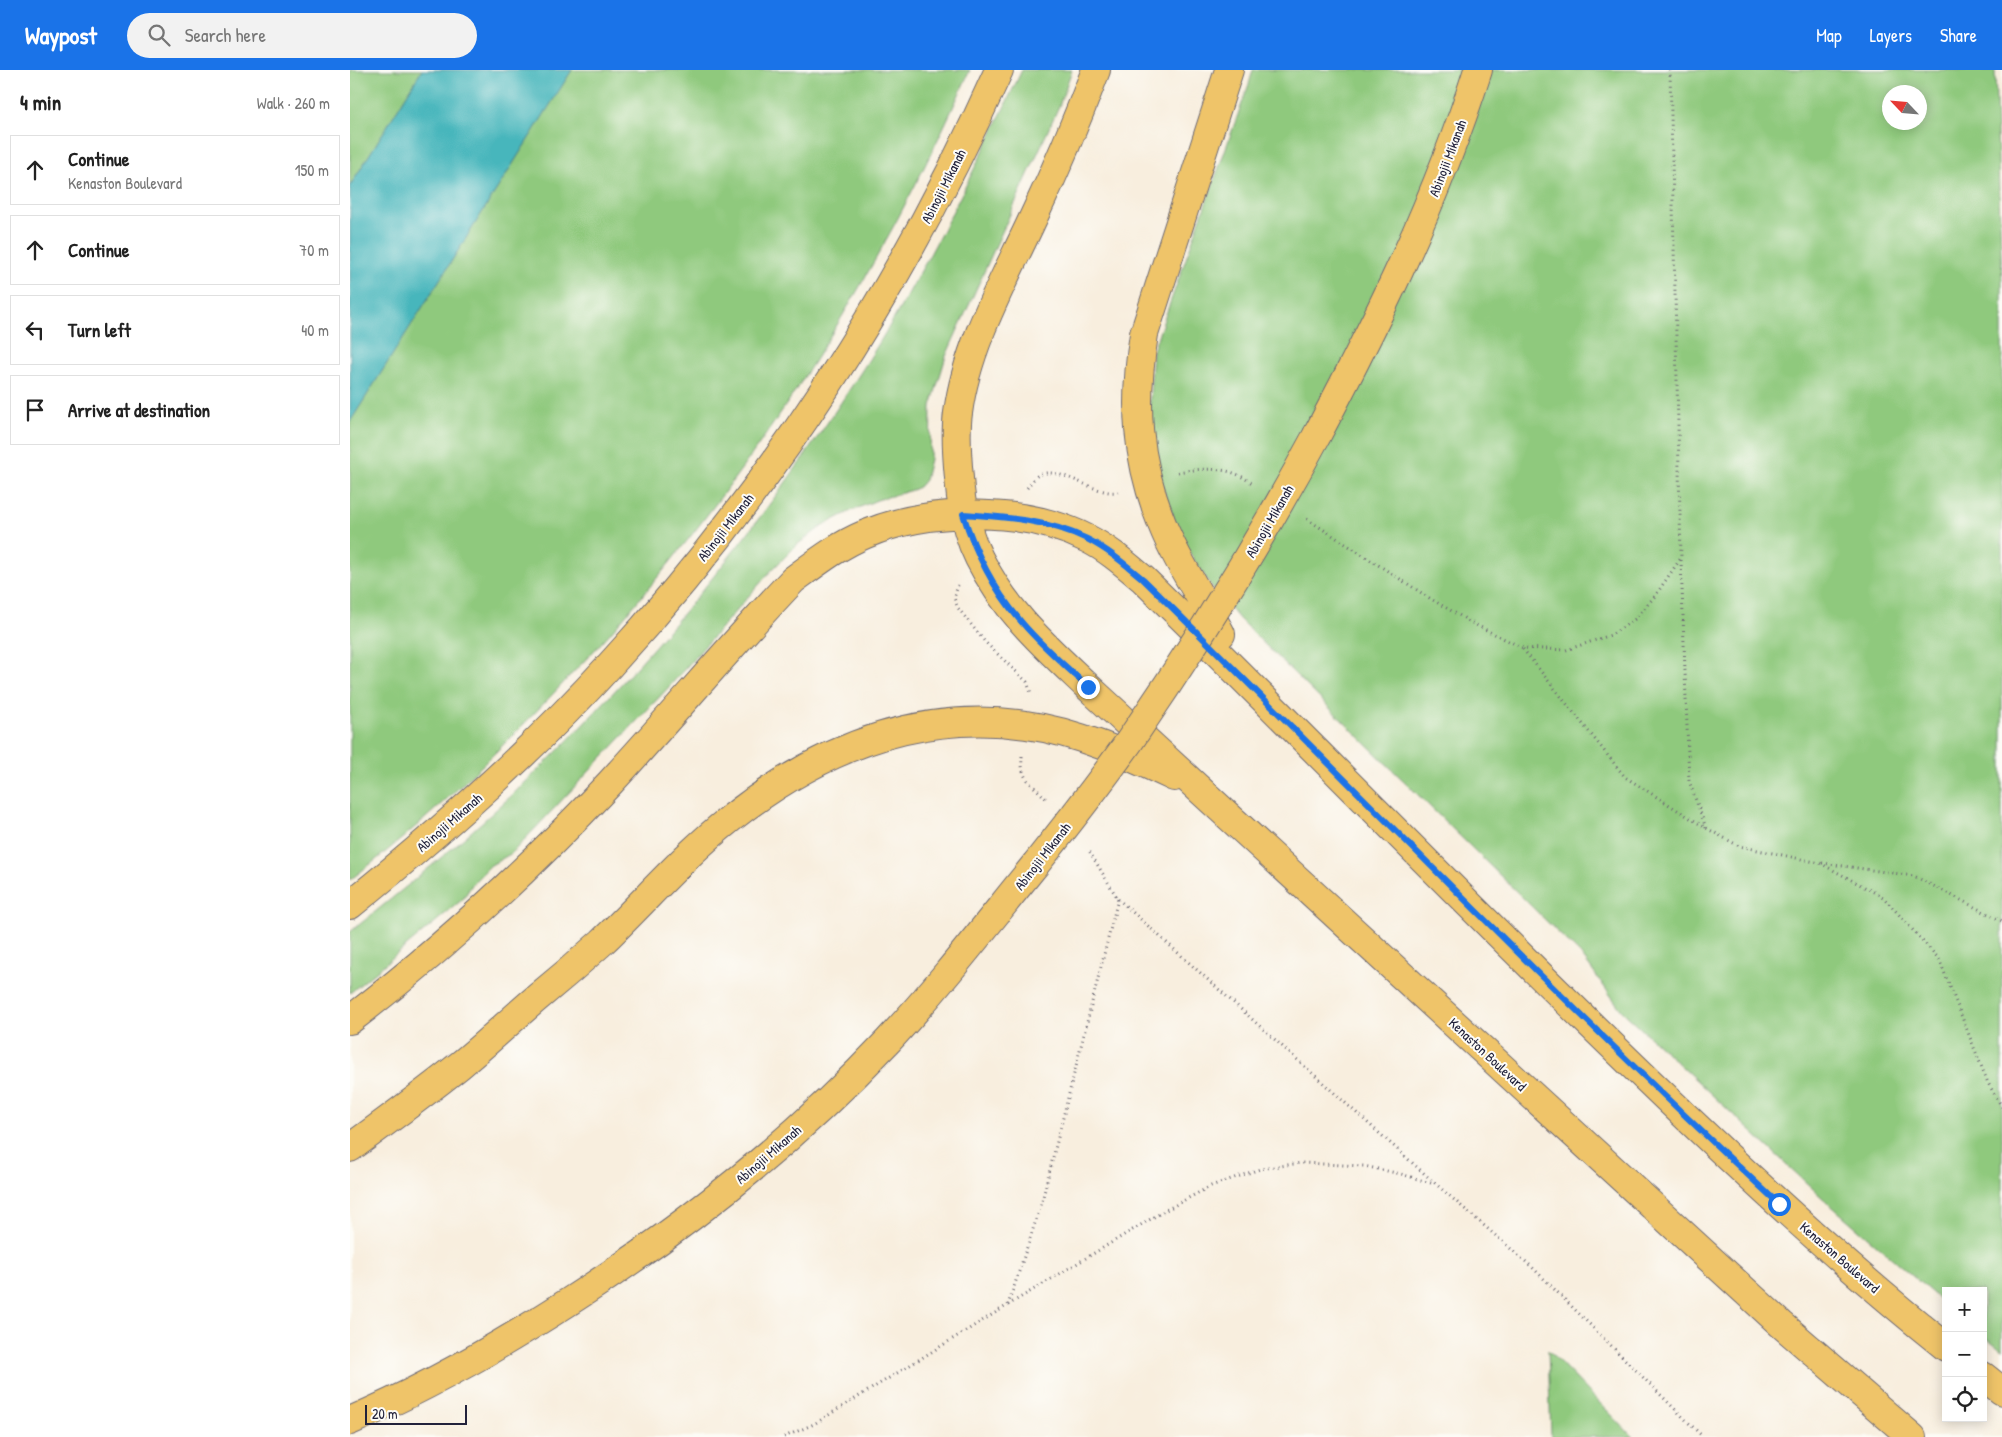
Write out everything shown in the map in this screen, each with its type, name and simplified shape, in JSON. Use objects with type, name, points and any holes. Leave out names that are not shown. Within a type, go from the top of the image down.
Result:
[{"type":"main road","name":"Abinojii Mikanah","points":[[350,905],[408,859],[479,796],[545,733],[610,665],[733,518],[790,441],[832,379],[888,287],[932,209],[974,126],[999,70]]},
{"type":"main road","name":"Kenaston Boulevard","points":[[1096,70],[1080,114],[983,328],[963,384],[957,415],[956,454],[963,514],[970,538],[993,582],[1019,620],[1068,668],[1781,1324],[1912,1437]]},
{"type":"main road","points":[[1229,70],[1144,334],[1138,370],[1137,413],[1144,465],[1162,524],[1246,680]]},
{"type":"main road","name":"Abinojii Mikanah","points":[[350,1421],[449,1373],[532,1326],[615,1272],[683,1224],[758,1164],[827,1102],[888,1041],[948,973],[1035,865],[1128,743],[1180,666],[1275,514],[1361,353],[1404,265],[1439,182],[1478,70]]},
{"type":"main road","name":"Kenaston Boulevard","points":[[350,1020],[476,915],[546,849],[635,755],[737,643],[762,612],[793,580],[828,553],[866,534],[912,520],[963,514],[1034,521],[1071,532],[1102,547],[1143,579],[1522,957],[1692,1123],[1793,1216],[1942,1344]]},
{"type":"main road","points":[[350,1148],[476,1051],[602,942],[666,876],[729,820],[771,789],[834,753],[870,739],[902,730],[939,723],[971,721],[1021,724],[1058,731],[1098,744],[1128,755],[1198,788]]},
{"type":"main road","points":[[1984,1377],[2002,1391]]},
{"type":"path","points":[[1681,558],[1689,781],[1706,828]]},
{"type":"path","points":[[1523,648],[1625,777],[1706,828],[1739,846],[1820,863],[1914,876],[2002,921]]},
{"type":"path","points":[[1820,863],[1883,897],[1939,959],[1988,1083],[2002,1107]]},
{"type":"path","points":[[1118,899],[1437,1185],[1532,1267],[1703,1437]]},
{"type":"path","points":[[1008,1305],[1180,1202],[1211,1186],[1260,1170],[1301,1163],[1364,1166],[1401,1174],[1437,1185]]},
{"type":"green space","points":[[350,70],[422,70],[350,186]]},
{"type":"green space","points":[[572,70],[970,70],[935,146],[897,220],[856,293],[813,364],[767,433],[718,501],[612,631],[528,719],[480,768],[429,815],[350,880],[350,422]]},
{"type":"green space","points":[[1022,70],[1072,70],[1059,106],[946,356],[931,406],[930,459],[925,480],[919,487],[912,490],[877,500],[851,511],[824,525],[798,544],[771,571],[668,688],[512,853],[491,865],[473,883],[463,899],[350,993],[350,932],[472,831],[511,796],[607,700],[696,598],[780,490],[857,378],[903,303],[965,188]]},
{"type":"green space","points":[[1253,70],[1995,70],[2002,282],[2002,1350],[1987,1338],[1987,1287],[1942,1287],[1942,1302],[1827,1202],[1622,1011],[1581,955],[1240,620],[1209,583],[1184,544],[1158,476],[1148,428],[1153,350]]},
{"type":"green space","points":[[1548,1350],[1633,1437],[1551,1437]]},
{"type":"water","points":[[422,70],[572,70],[350,422],[350,186]]},
{"type":"route","points":[[1088,687],[1019,620],[979,558],[970,538],[963,514],[1007,517],[1034,521],[1060,528],[1087,538],[1102,547],[1143,579],[1568,1002],[1692,1123],[1779,1204]]}]
